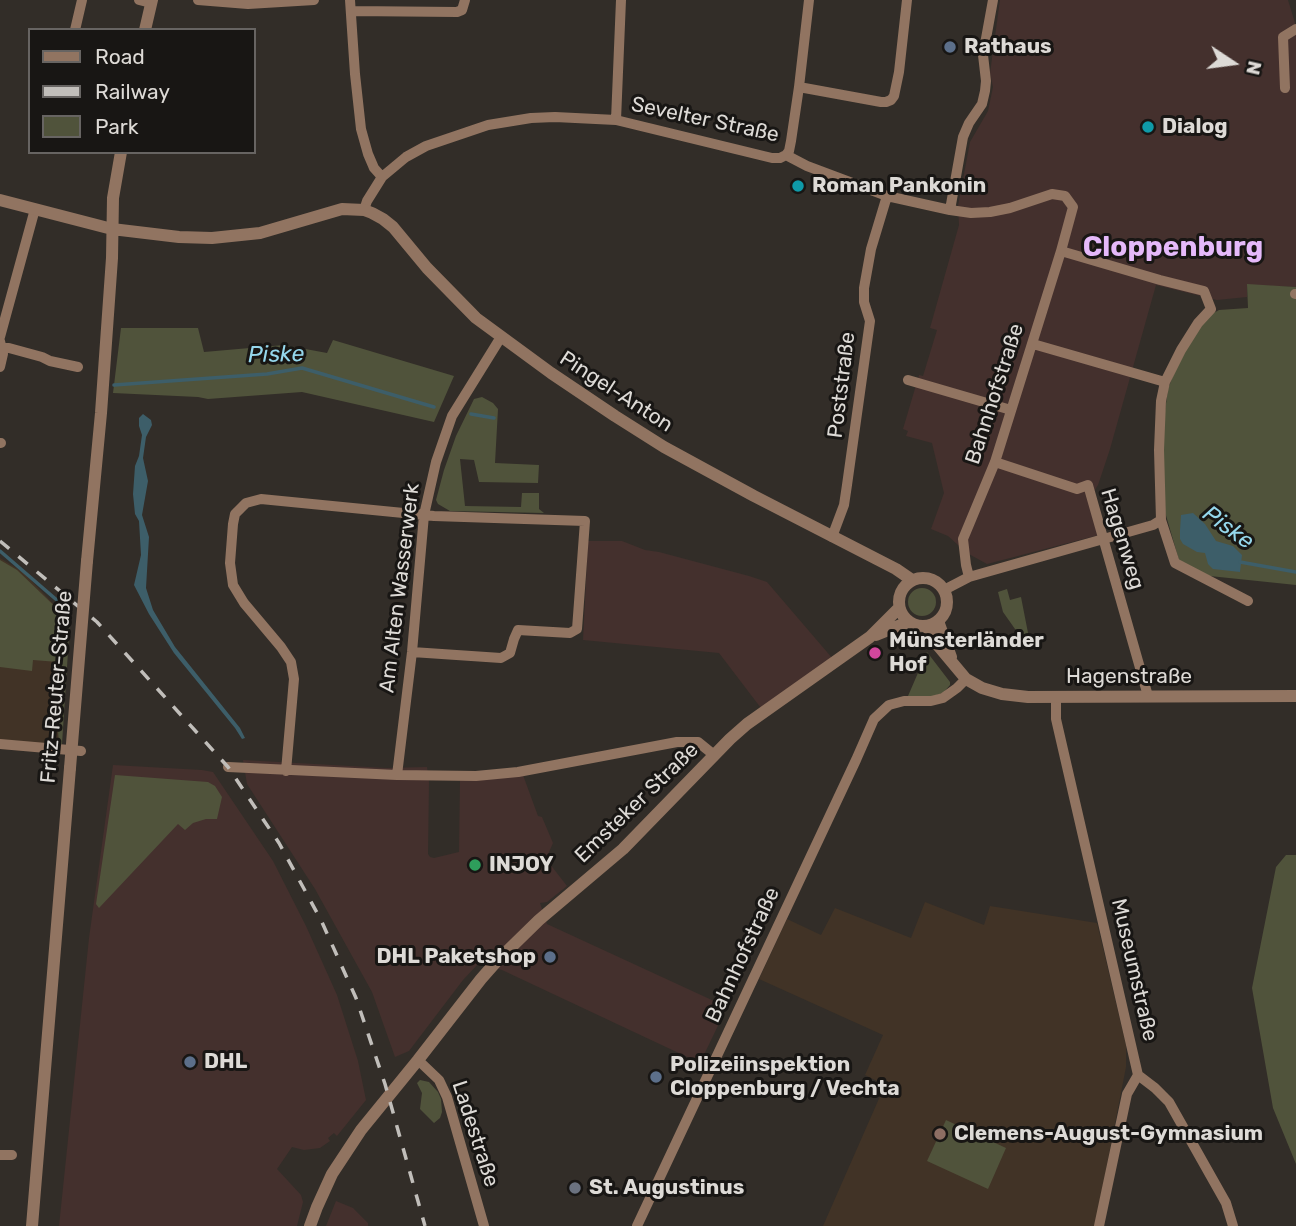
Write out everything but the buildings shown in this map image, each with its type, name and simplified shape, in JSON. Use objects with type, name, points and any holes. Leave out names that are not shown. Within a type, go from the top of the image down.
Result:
[{"type":"street","points":[[75,28],[82,0]]},
{"type":"street","points":[[198,0],[248,4],[314,0]]},
{"type":"street","points":[[0,200],[112,229],[179,237],[238,236],[275,230],[342,209],[363,210],[382,177],[374,168],[361,129],[351,5],[457,12],[462,10],[465,0]]},
{"type":"street","points":[[616,120],[621,0]]},
{"type":"street","points":[[786,155],[791,141],[809,0]]},
{"type":"street","points":[[799,87],[886,103],[891,100],[899,72],[907,0]]},
{"type":"street","points":[[950,210],[963,137],[982,104],[985,92],[983,55],[993,0]]},
{"type":"street","points":[[145,28],[148,1]]},
{"type":"street","points":[[1286,88],[1283,37],[1296,29]]},
{"type":"street","name":"Sevelter Straße","points":[[382,177],[406,157],[426,146],[488,125],[555,117],[616,120],[772,158],[786,155],[887,197],[950,210],[990,212],[1052,194],[1065,196]]},
{"type":"street","name":"Fritz-Reuter-Straße","points":[[32,1226],[101,413],[112,258],[113,198],[121,154]]},
{"type":"street","name":"Bahnhofstraße","points":[[970,577],[963,539],[995,462],[1061,251],[1073,207],[1065,196]]},
{"type":"street","name":"Poststraße","points":[[832,537],[844,505],[870,321],[864,302],[864,288],[871,249],[887,197]]},
{"type":"street","points":[[0,367],[3,354],[1,343],[35,209]]},
{"type":"street","name":"Pingel-Anton","points":[[363,210],[383,219],[393,228],[427,268],[476,318],[604,409],[663,447],[880,562],[908,584]]},
{"type":"street","points":[[1061,251],[1204,291],[1212,309],[1188,337],[1165,382],[1161,401],[1160,520],[1175,563],[1248,601]]},
{"type":"street","name":"Am Alten Wasserwerk","points":[[397,775],[412,652],[424,515],[436,462],[452,416],[501,337]]},
{"type":"street","points":[[1,343],[78,367]]},
{"type":"street","points":[[1033,344],[1165,382]]},
{"type":"street","points":[[908,380],[1011,410]]},
{"type":"street","name":"Hagenweg","points":[[995,462],[1077,489],[1088,485],[1148,696]]},
{"type":"street","points":[[286,771],[293,679],[291,662],[233,585],[230,563],[235,514],[246,503],[261,499],[424,515],[585,521],[577,629],[570,633],[518,630],[510,653],[502,658],[412,652]]},
{"type":"street","points":[[944,590],[970,577],[1153,525],[1160,520]]},
{"type":"street","points":[[919,578],[928,579],[944,590],[947,603],[945,611],[932,624],[916,625],[902,616],[898,600],[908,584],[919,578]]},
{"type":"street","name":"Emsteker Straße","points":[[310,1226],[332,1174],[361,1130],[496,962],[539,919],[623,849],[747,724],[870,637],[899,608]]},
{"type":"street","name":"Emsteker Straße","points":[[870,637],[908,622]]},
{"type":"street","name":"Hagenstraße","points":[[932,624],[935,642],[966,679],[982,688],[1002,694],[1056,697],[1296,696]]},
{"type":"street","name":"Bahnhofstraße","points":[[637,1226],[874,719],[889,705],[943,698],[966,679]]},
{"type":"street","name":"Museumstraße","points":[[1056,697],[1056,719],[1138,1075]]},
{"type":"street","points":[[228,767],[476,776],[519,772],[677,742],[698,742],[714,755]]},
{"type":"street","points":[[0,744],[80,751]]},
{"type":"street","name":"Ladestraße","points":[[418,1060],[439,1080],[447,1097],[484,1226]]},
{"type":"street","points":[[1099,1226],[1127,1094],[1138,1075],[1155,1087],[1169,1102],[1227,1203],[1233,1226]]},
{"type":"street","points":[[0,1155],[12,1155]]},
{"type":"shaded area","points":[[1000,0],[1288,0],[1296,26],[1296,287],[1247,285],[1247,297],[1217,300],[1156,285],[1110,449],[1098,485],[1091,496],[1099,535],[987,564],[967,553],[948,536],[931,529],[944,493],[932,443],[906,436],[908,431],[903,429],[919,375],[923,376],[937,330],[930,328],[959,225],[958,206],[970,142],[988,111],[993,87],[990,73]]},
{"type":"shaded area","points":[[588,541],[622,541],[645,550],[767,582],[839,666],[767,716],[719,653],[583,640]]},
{"type":"shaded area","points":[[0,558],[23,572],[69,620],[59,744],[25,751],[0,749]]},
{"type":"shaded area","points":[[243,760],[386,768],[427,767],[428,854],[434,858],[459,852],[460,780],[523,775],[538,816],[542,817],[553,843],[546,859],[567,886],[547,902],[540,903],[547,924],[727,1007],[700,1063],[502,970],[479,963],[409,1051],[395,1057],[372,992],[315,889],[247,784]]},
{"type":"shaded area","points":[[113,765],[213,772],[273,861],[337,995],[358,1061],[366,1100],[337,1136],[334,1133],[328,1138],[330,1141],[320,1148],[304,1150],[292,1147],[277,1169],[301,1195],[303,1202],[297,1226],[59,1226],[89,938]]},
{"type":"shaded area","points":[[925,902],[984,925],[990,906],[1097,923],[1126,1045],[1126,1067],[1095,1226],[823,1226],[885,1085],[865,1075],[883,1035],[759,979],[787,919],[821,935],[835,908],[911,938]]},
{"type":"shaded area","points":[[336,1201],[353,1208],[368,1226],[326,1226]]},
{"type":"green space","points":[[1247,284],[1296,287],[1296,585],[1200,575],[1181,567],[1165,512],[1163,448],[1168,389],[1178,363],[1205,318],[1219,310],[1248,308]]},
{"type":"green space","points":[[121,328],[198,328],[204,352],[284,345],[327,353],[333,340],[454,376],[434,422],[302,392],[208,399],[113,393]]},
{"type":"green space","points":[[482,397],[498,409],[495,463],[539,465],[538,483],[479,482],[474,460],[460,459],[465,506],[521,507],[522,493],[539,493],[539,509],[544,513],[450,511],[438,504],[436,500],[456,436],[474,399]]},
{"type":"green space","points":[[0,560],[17,570],[70,621],[62,744],[59,744],[55,692],[58,662],[33,660],[32,671],[0,667]]},
{"type":"green space","points":[[922,588],[932,592],[936,602],[932,612],[922,616],[912,612],[908,602],[912,592]]},
{"type":"green space","points":[[1007,589],[1010,600],[1021,597],[1029,638],[1015,629],[1003,612],[998,592]]},
{"type":"green space","points":[[927,652],[950,685],[943,693],[934,696],[908,696]]},
{"type":"green space","points":[[115,775],[208,782],[215,786],[222,797],[217,819],[193,823],[185,830],[178,824],[99,908],[96,904]]},
{"type":"green space","points":[[1286,855],[1296,855],[1296,1164],[1273,1108],[1252,988],[1276,867]]},
{"type":"green space","points":[[420,1080],[429,1082],[441,1099],[442,1112],[434,1123],[420,1109],[422,1093],[417,1083]]},
{"type":"green space","points":[[946,1120],[1006,1148],[988,1189],[927,1161]]},
{"type":"water","points":[[143,414],[151,420],[152,425],[146,437],[143,458],[148,481],[142,515],[149,537],[146,588],[153,610],[175,647],[240,728],[245,738],[242,739],[174,653],[134,585],[141,555],[139,521],[135,514],[133,494],[135,466],[142,435],[139,418]]},
{"type":"water","points":[[1193,513],[1205,524],[1216,541],[1233,546],[1242,555],[1240,572],[1213,569],[1208,564],[1205,553],[1197,552],[1183,544],[1180,539],[1181,515]]},
{"type":"waterway","name":"Piske","points":[[114,385],[267,374],[302,368],[434,407]]},
{"type":"waterway","name":"Piske","points":[[471,414],[494,418]]},
{"type":"waterway","points":[[0,551],[66,608]]},
{"type":"waterway","name":"Piske","points":[[1240,562],[1296,572]]},
{"type":"railway","points":[[0,541],[97,622],[228,767],[279,843],[321,920],[356,998],[385,1084],[425,1226]]},
{"type":"place","name":"Rathaus","points":[[950,47]]},
{"type":"place","name":"Dialog","points":[[1148,127]]},
{"type":"place","name":"Roman Pankonin","points":[[798,186]]},
{"type":"place","name":"Münsterländer Hof","points":[[875,653]]},
{"type":"place","name":"INJOY","points":[[475,865]]},
{"type":"place","name":"DHL Paketshop","points":[[550,957]]},
{"type":"place","name":"DHL","points":[[190,1062]]},
{"type":"place","name":"Polizeiinspektion Cloppenburg / Vechta","points":[[656,1077]]},
{"type":"place","name":"Clemens-August-Gymnasium","points":[[940,1134]]},
{"type":"place","name":"St. Augustinus","points":[[575,1188]]},
{"type":"district","name":"Cloppenburg","points":[[1173,248]]}]
